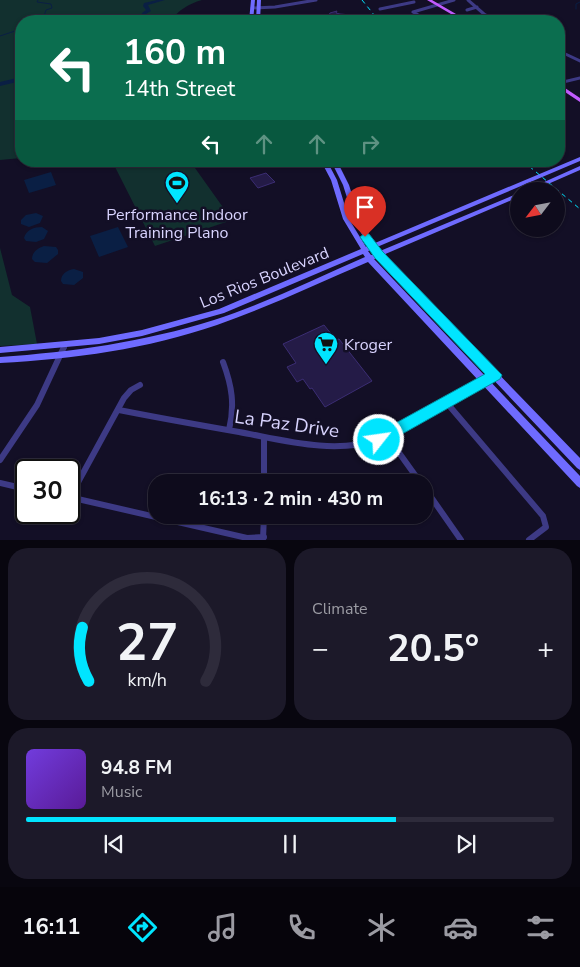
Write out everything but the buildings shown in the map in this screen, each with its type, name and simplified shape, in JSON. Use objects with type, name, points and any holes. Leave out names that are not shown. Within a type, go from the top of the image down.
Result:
[{"type":"main road","points":[[251,15],[253,0]]},
{"type":"main road","points":[[258,15],[259,0]]},
{"type":"main road","points":[[429,0],[439,2],[462,15]]},
{"type":"main road","points":[[439,2],[457,15]]},
{"type":"main road","points":[[565,86],[580,95]]},
{"type":"main road","points":[[565,88],[580,100]]},
{"type":"main road","name":"Los Rios Boulevard","points":[[565,164],[580,158]]},
{"type":"main road","points":[[327,167],[338,191],[346,219],[364,252],[580,482]]},
{"type":"main road","points":[[337,167],[348,190],[358,223],[373,248],[580,464]]},
{"type":"main road","name":"Los Rios Boulevard","points":[[0,360],[61,356],[130,345],[215,322],[297,279],[559,167]]},
{"type":"main road","points":[[548,182],[580,168]]},
{"type":"main road","points":[[338,191],[348,190]]},
{"type":"main road","points":[[485,199],[493,206]]},
{"type":"main road","name":"Los Rios Boulevard","points":[[0,350],[99,341],[142,333],[251,304],[303,287],[510,199]]},
{"type":"main road","points":[[440,218],[450,224]]},
{"type":"main road","points":[[297,279],[303,287]]},
{"type":"main road","points":[[427,320],[437,315]]},
{"type":"street","points":[[252,8],[316,0]]},
{"type":"street","points":[[409,0],[425,8]]},
{"type":"street","points":[[418,15],[413,12],[439,2],[454,0]]},
{"type":"street","points":[[468,0],[486,15]]},
{"type":"street","points":[[380,9],[414,2]]},
{"type":"street","points":[[467,10],[477,7]]},
{"type":"street","points":[[565,54],[580,61]]},
{"type":"street","points":[[565,82],[580,78]]},
{"type":"street","points":[[0,460],[13,445],[44,393],[65,345]]},
{"type":"street","points":[[223,362],[232,388],[234,401],[229,430]]},
{"type":"street","name":"La Paz Drive","points":[[118,410],[264,437],[338,447],[367,445],[387,436],[495,375]]},
{"type":"street","points":[[80,479],[124,398],[140,385]]},
{"type":"street","points":[[446,402],[546,521],[546,527],[529,540]]},
{"type":"street","points":[[387,436],[414,474]]},
{"type":"street","points":[[264,437],[264,474]]},
{"type":"street","points":[[0,483],[15,486]]},
{"type":"street","points":[[80,499],[247,538],[263,538],[264,524]]},
{"type":"street","points":[[433,500],[461,540]]},
{"type":"green space","points":[[0,0],[202,0],[192,3],[176,15],[15,15],[15,159],[0,160]]},
{"type":"green space","name":"Performance Indoor Training Plano","points":[[115,167],[194,167],[232,220],[155,246]]},
{"type":"green space","points":[[0,248],[12,295],[30,307],[37,344],[0,346]]},
{"type":"water","points":[[51,172],[56,185],[29,193],[24,180]]},
{"type":"water","points":[[36,213],[43,216],[40,223],[29,227],[21,224],[21,220],[26,215]]},
{"type":"water","points":[[42,227],[48,231],[44,239],[36,242],[26,241],[24,238],[28,231],[33,228]]},
{"type":"water","points":[[118,227],[128,247],[99,257],[90,236]]},
{"type":"water","points":[[44,246],[56,247],[58,254],[47,263],[35,262],[32,259],[34,252]]},
{"type":"water","points":[[74,269],[83,272],[83,278],[74,285],[63,284],[61,279],[63,274]]},
{"type":"waterway","points":[[38,0],[37,2],[51,4],[52,8],[46,10],[44,15]]},
{"type":"waterway","points":[[144,15],[149,11],[145,6],[146,4],[163,0]]},
{"type":"waterway","points":[[576,9],[576,4],[580,2]]},
{"type":"waterway","points":[[0,36],[15,31]]},
{"type":"waterway","points":[[0,84],[15,80]]},
{"type":"railway","points":[[362,0],[374,15]]},
{"type":"railway","points":[[530,167],[580,209]]},
{"type":"place","name":"Performance Indoor Training Plano","points":[[177,204]]},
{"type":"place","name":"Kroger","points":[[326,365]]},
{"type":"route","points":[[365,237],[379,255],[495,375],[379,440]]}]
